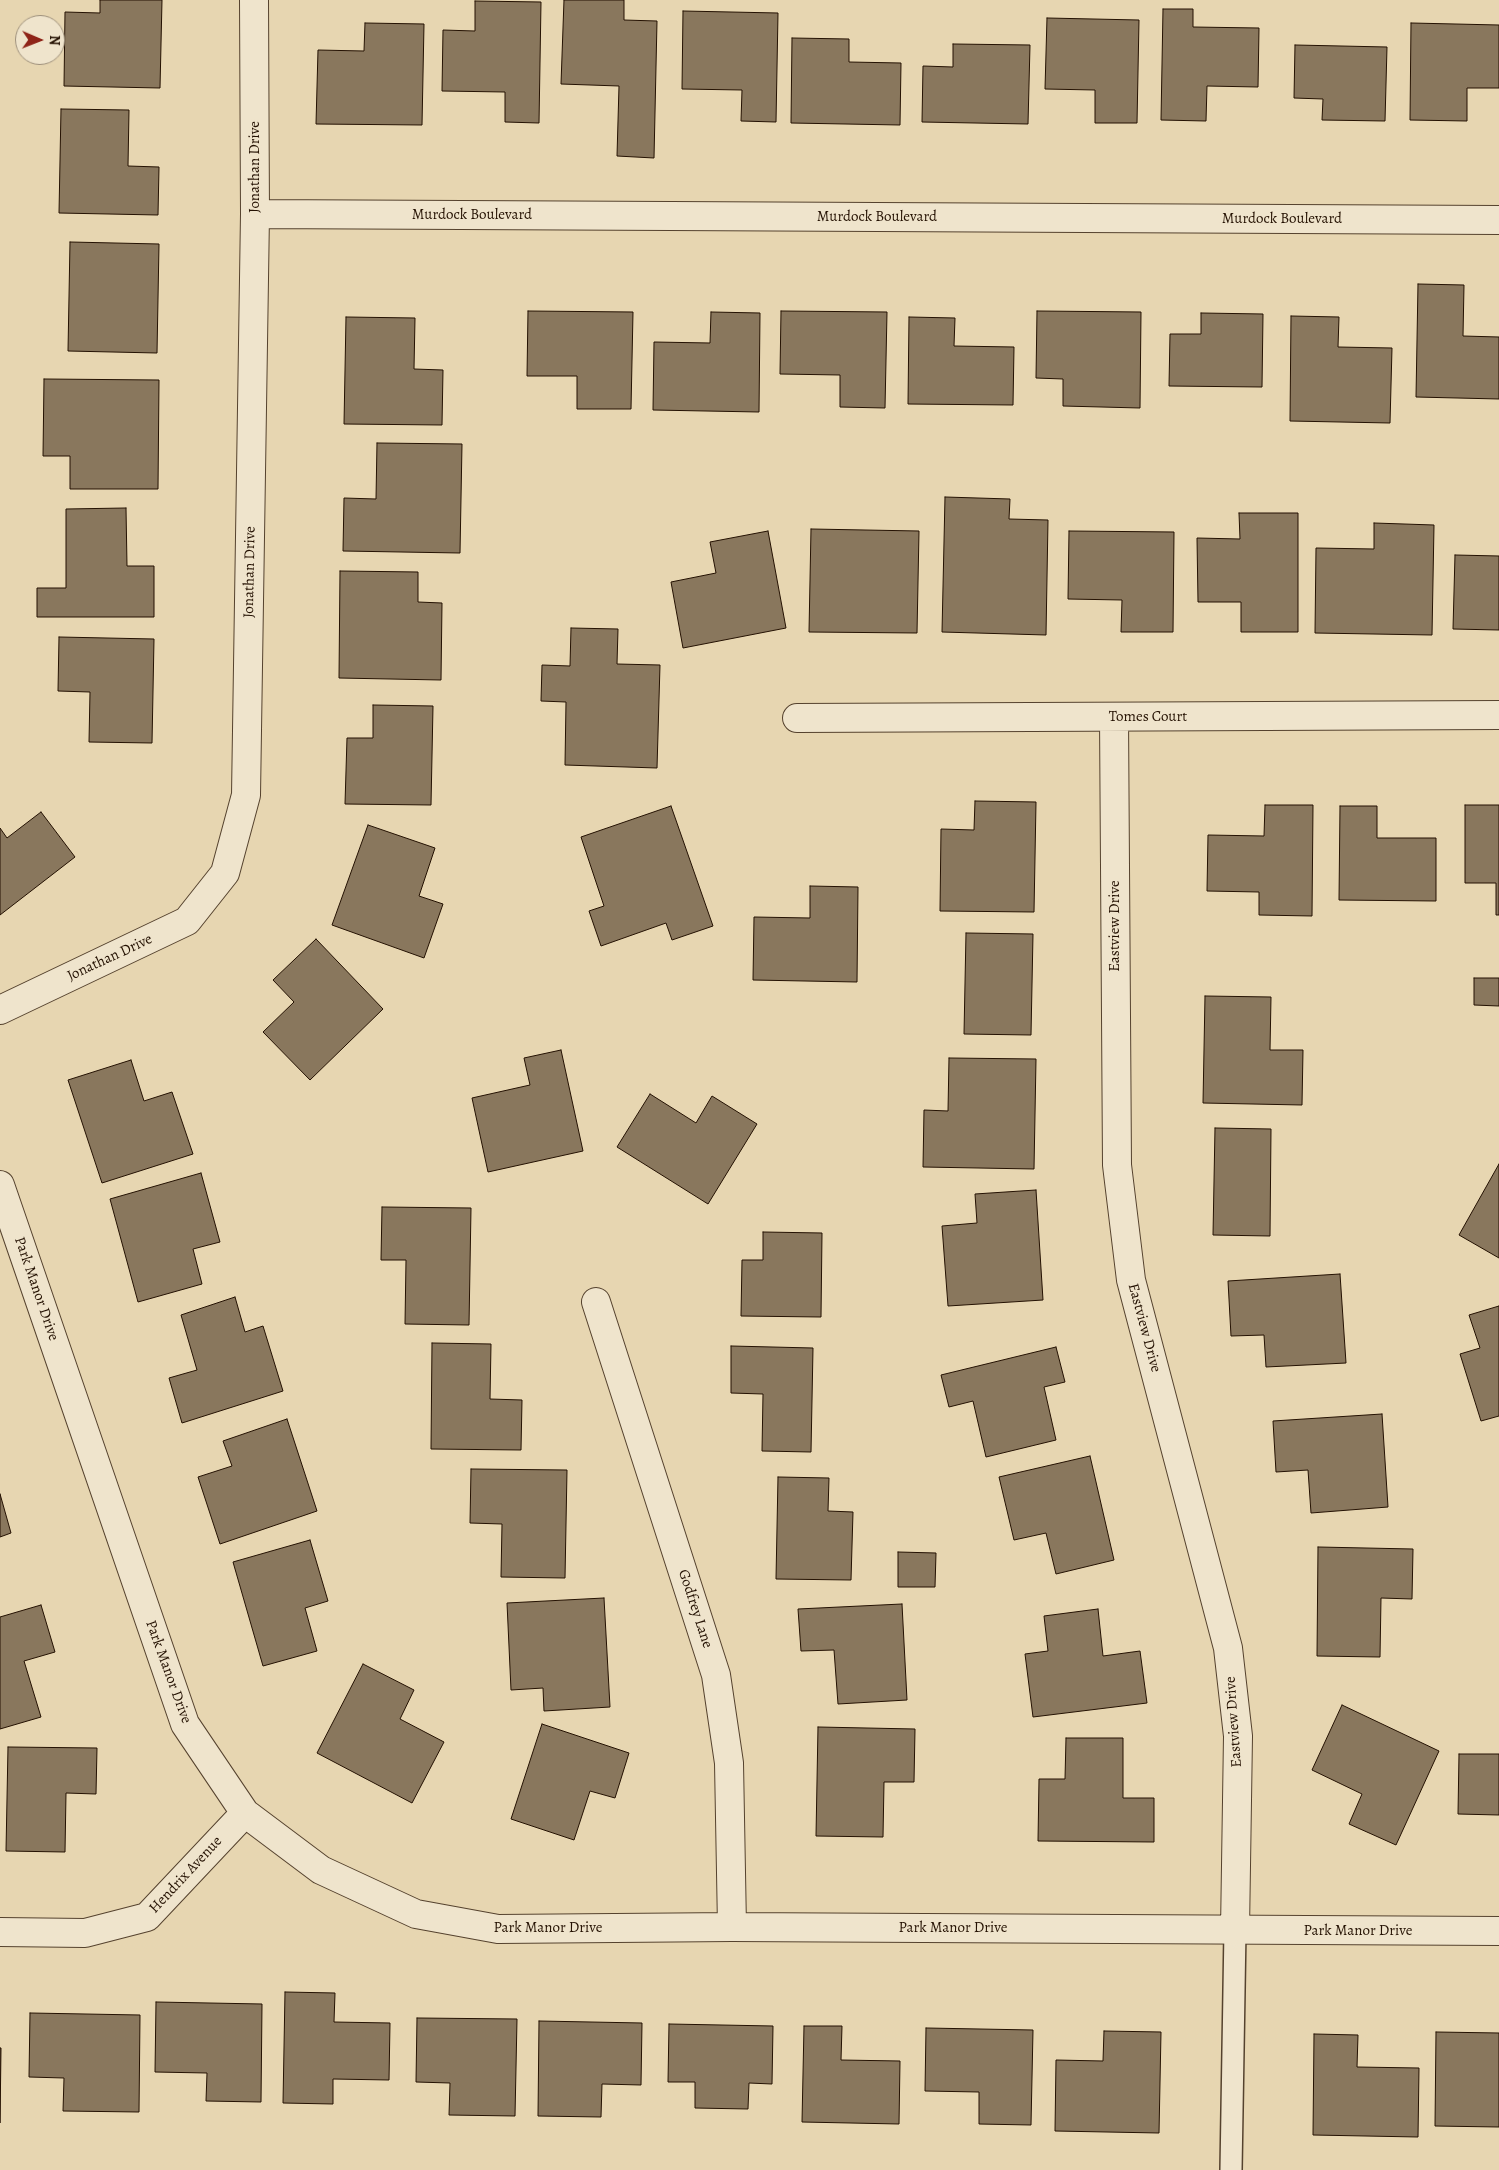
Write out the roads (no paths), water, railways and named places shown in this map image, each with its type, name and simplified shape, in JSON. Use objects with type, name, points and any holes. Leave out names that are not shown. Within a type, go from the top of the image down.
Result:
[{"type":"street","name":"Jonathan Drive","points":[[0,1010],[187,921],[225,873],[246,796],[255,214],[254,0]]},
{"type":"street","name":"Murdock Boulevard","points":[[255,214],[1499,220]]},
{"type":"street","name":"Tomes Court","points":[[797,718],[1499,715]]},
{"type":"street","name":"Eastview Drive","points":[[1114,717],[1117,1165],[1131,1280],[1228,1648],[1238,1736],[1235,1930]]},
{"type":"street","name":"Park Manor Drive","points":[[0,1185],[185,1724],[245,1813],[321,1870],[416,1914],[498,1929],[732,1927],[1499,1931]]},
{"type":"street","name":"Godfrey Lane","points":[[596,1302],[716,1675],[729,1763],[732,1927]]},
{"type":"street","name":"Hendrix Avenue","points":[[0,1932],[85,1933],[147,1917],[245,1813]]},
{"type":"lane","points":[[1232,2170],[1235,1930]]}]
